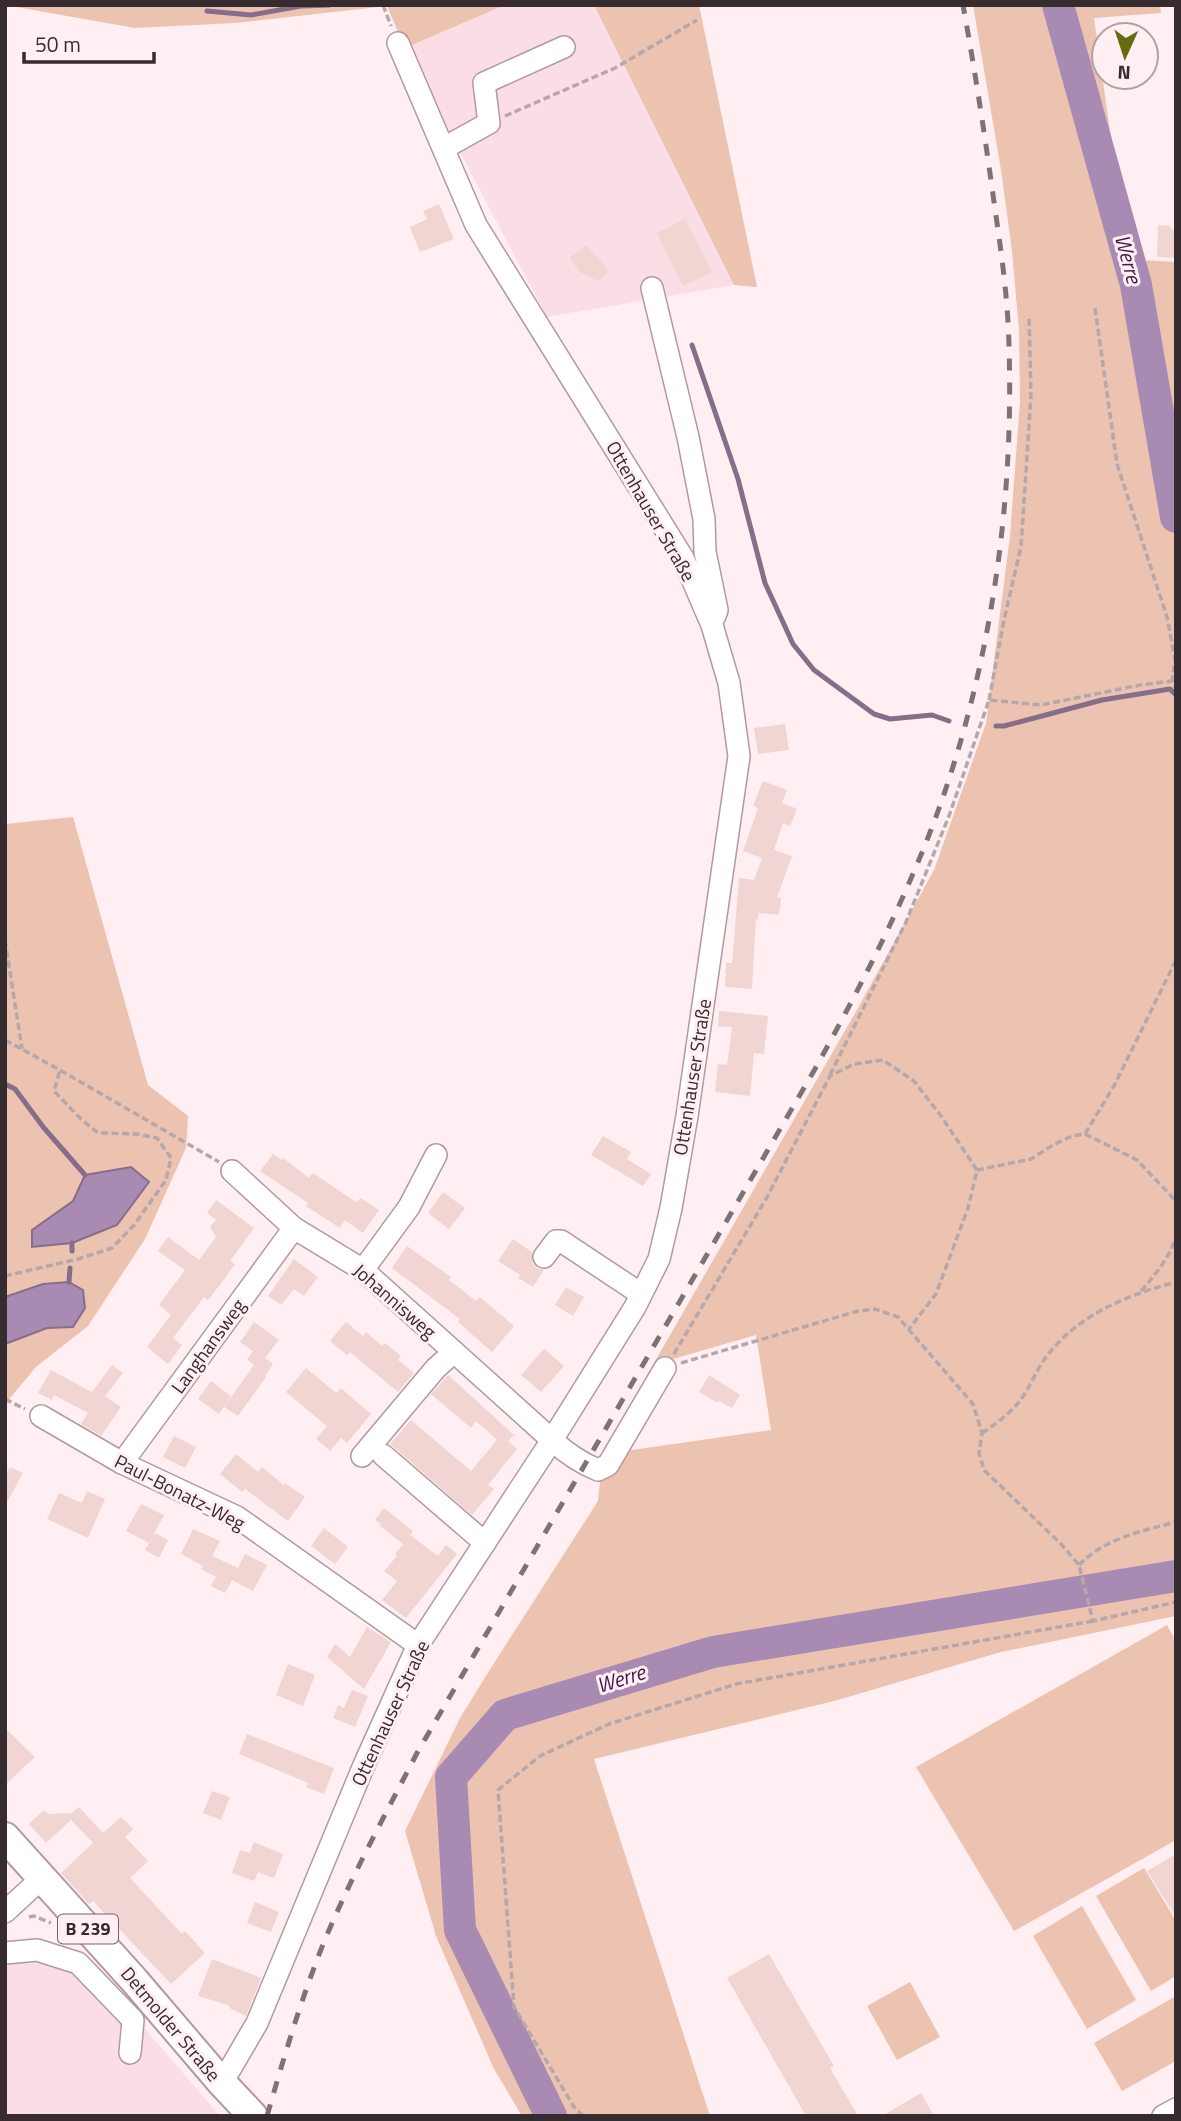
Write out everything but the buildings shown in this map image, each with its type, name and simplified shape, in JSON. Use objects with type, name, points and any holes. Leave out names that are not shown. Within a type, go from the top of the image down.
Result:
[{"type":"main road","name":"Detmolder Straße","points":[[5,1837],[253,2116]]},
{"type":"street","name":"Ottenhauser Straße","points":[[222,2083],[257,2023],[364,1765],[418,1645],[552,1440],[641,1294],[659,1259],[671,1208],[689,1102],[739,756],[729,683],[712,625],[683,558],[476,225],[398,43]]},
{"type":"street","points":[[444,148],[489,123],[484,83],[564,47]]},
{"type":"street","points":[[652,288],[688,437],[704,519],[705,552],[717,610],[712,625]]},
{"type":"street","points":[[363,1270],[409,1207],[436,1155]]},
{"type":"street","name":"Johannisweg","points":[[232,1171],[294,1228],[363,1270],[552,1440],[586,1465],[598,1470],[608,1465],[665,1368]]},
{"type":"street","name":"Langhansweg","points":[[122,1463],[294,1228]]},
{"type":"street","points":[[544,1256],[556,1241],[561,1241],[641,1294]]},
{"type":"street","points":[[454,1352],[436,1368],[373,1456],[485,1543]]},
{"type":"street","name":"Paul-Bonatz-Weg","points":[[41,1416],[122,1463],[237,1517],[418,1645]]},
{"type":"street","points":[[5,1912],[42,1878]]},
{"type":"street","points":[[5,1953],[37,1950],[78,1963],[133,2020],[130,2053]]},
{"type":"street","points":[[1163,2116],[1176,2109]]},
{"type":"path","points":[[489,123],[615,68],[697,20]]},
{"type":"path","points":[[1095,309],[1117,464],[1167,617],[1175,660],[1172,681],[1176,690]]},
{"type":"path","points":[[665,1368],[766,1199],[906,922],[949,816],[989,700],[1021,547],[1031,395],[1028,315]]},
{"type":"path","points":[[989,700],[1041,705],[1172,681]]},
{"type":"path","points":[[5,940],[22,1049]]},
{"type":"path","points":[[1085,1134],[1114,1086],[1176,960]]},
{"type":"path","points":[[5,1040],[232,1171]]},
{"type":"path","points":[[830,1076],[854,1064],[883,1060],[914,1081],[977,1170],[968,1208],[936,1294],[909,1329]]},
{"type":"path","points":[[5,1276],[112,1248],[134,1225],[166,1180],[171,1158],[158,1138],[137,1134],[98,1133],[54,1091],[60,1070]]},
{"type":"path","points":[[977,1170],[1031,1159],[1072,1136],[1085,1134],[1137,1160],[1176,1201]]},
{"type":"path","points":[[1139,1292],[1170,1254],[1176,1238]]},
{"type":"path","points":[[982,1433],[1019,1401],[1058,1342],[1077,1325],[1139,1292],[1176,1282]]},
{"type":"path","points":[[665,1368],[858,1311],[875,1309],[898,1317],[973,1404],[982,1433],[979,1453],[984,1470],[1061,1544],[1079,1565],[1093,1621]]},
{"type":"path","points":[[1079,1565],[1093,1551],[1121,1538],[1176,1522]]},
{"type":"path","points":[[583,2116],[574,2107],[514,2007],[498,1790],[540,1756],[609,1724],[736,1684],[1093,1621],[1176,1602]]},
{"type":"shaded area","points":[[5,5],[505,5],[405,48],[387,6],[235,23],[135,28]]},
{"type":"shaded area","points":[[505,5],[594,5],[734,285],[547,317],[405,48]]},
{"type":"shaded area","points":[[594,5],[699,5],[757,287],[734,285]]},
{"type":"shaded area","points":[[973,5],[1160,5],[1161,13],[1094,18],[1094,21],[1090,21],[1090,91],[1104,91],[1116,173],[1140,260],[1176,262],[1176,1616],[1001,1652],[834,1701],[594,1759],[710,2116],[522,2116],[494,2069],[436,1936],[405,1831],[460,1718],[598,1501],[600,1481],[625,1451],[771,1430],[756,1335],[666,1361],[600,1457],[854,1015],[934,870],[986,723],[1010,536],[1020,401],[1019,331],[1001,170]]},
{"type":"shaded area","points":[[73,817],[148,1085],[188,1116],[186,1148],[145,1239],[88,1326],[36,1367],[5,1404],[5,824]]},
{"type":"shaded area","points":[[131,1167],[149,1182],[117,1225],[72,1243],[32,1247],[32,1230],[73,1201],[85,1175]]},
{"type":"shaded area","points":[[69,1282],[83,1290],[85,1308],[73,1327],[47,1328],[5,1344],[5,1297],[43,1284]]},
{"type":"shaded area","points":[[1167,1625],[1176,1641],[1176,1840],[1014,1931],[916,1767]]},
{"type":"shaded area","points":[[1144,1868],[1176,1921],[1176,1976],[1151,1991],[1096,1896]]},
{"type":"shaded area","points":[[1082,1906],[1136,2000],[1087,2029],[1033,1936]]},
{"type":"shaded area","points":[[5,1948],[89,1964],[220,2116],[5,2116]]},
{"type":"shaded area","points":[[910,1982],[940,2037],[897,2060],[867,2006]]},
{"type":"shaded area","points":[[1176,1996],[1176,2061],[1122,2091],[1094,2043]]},
{"type":"waterway","points":[[207,11],[251,15],[301,6],[330,5]]},
{"type":"waterway","name":"Werre","points":[[1058,5],[1136,285],[1176,517]]},
{"type":"waterway","points":[[692,345],[738,479],[765,583],[793,644],[814,670],[874,714],[890,719],[932,715],[949,721]]},
{"type":"waterway","points":[[996,726],[1102,700],[1170,689],[1176,695]]},
{"type":"waterway","points":[[5,1084],[15,1089],[44,1128],[85,1175]]},
{"type":"waterway","points":[[72,1243],[72,1251]]},
{"type":"waterway","points":[[69,1282],[70,1268]]},
{"type":"waterway","name":"Werre","points":[[551,2116],[460,1930],[451,1777],[505,1715],[713,1652],[1176,1576]]},
{"type":"railway","points":[[267,2116],[316,1963],[334,1918],[369,1846],[417,1753],[832,1038],[881,944],[910,880],[956,758],[985,642],[995,583],[1003,524],[1010,405],[1004,274],[963,5]]}]
